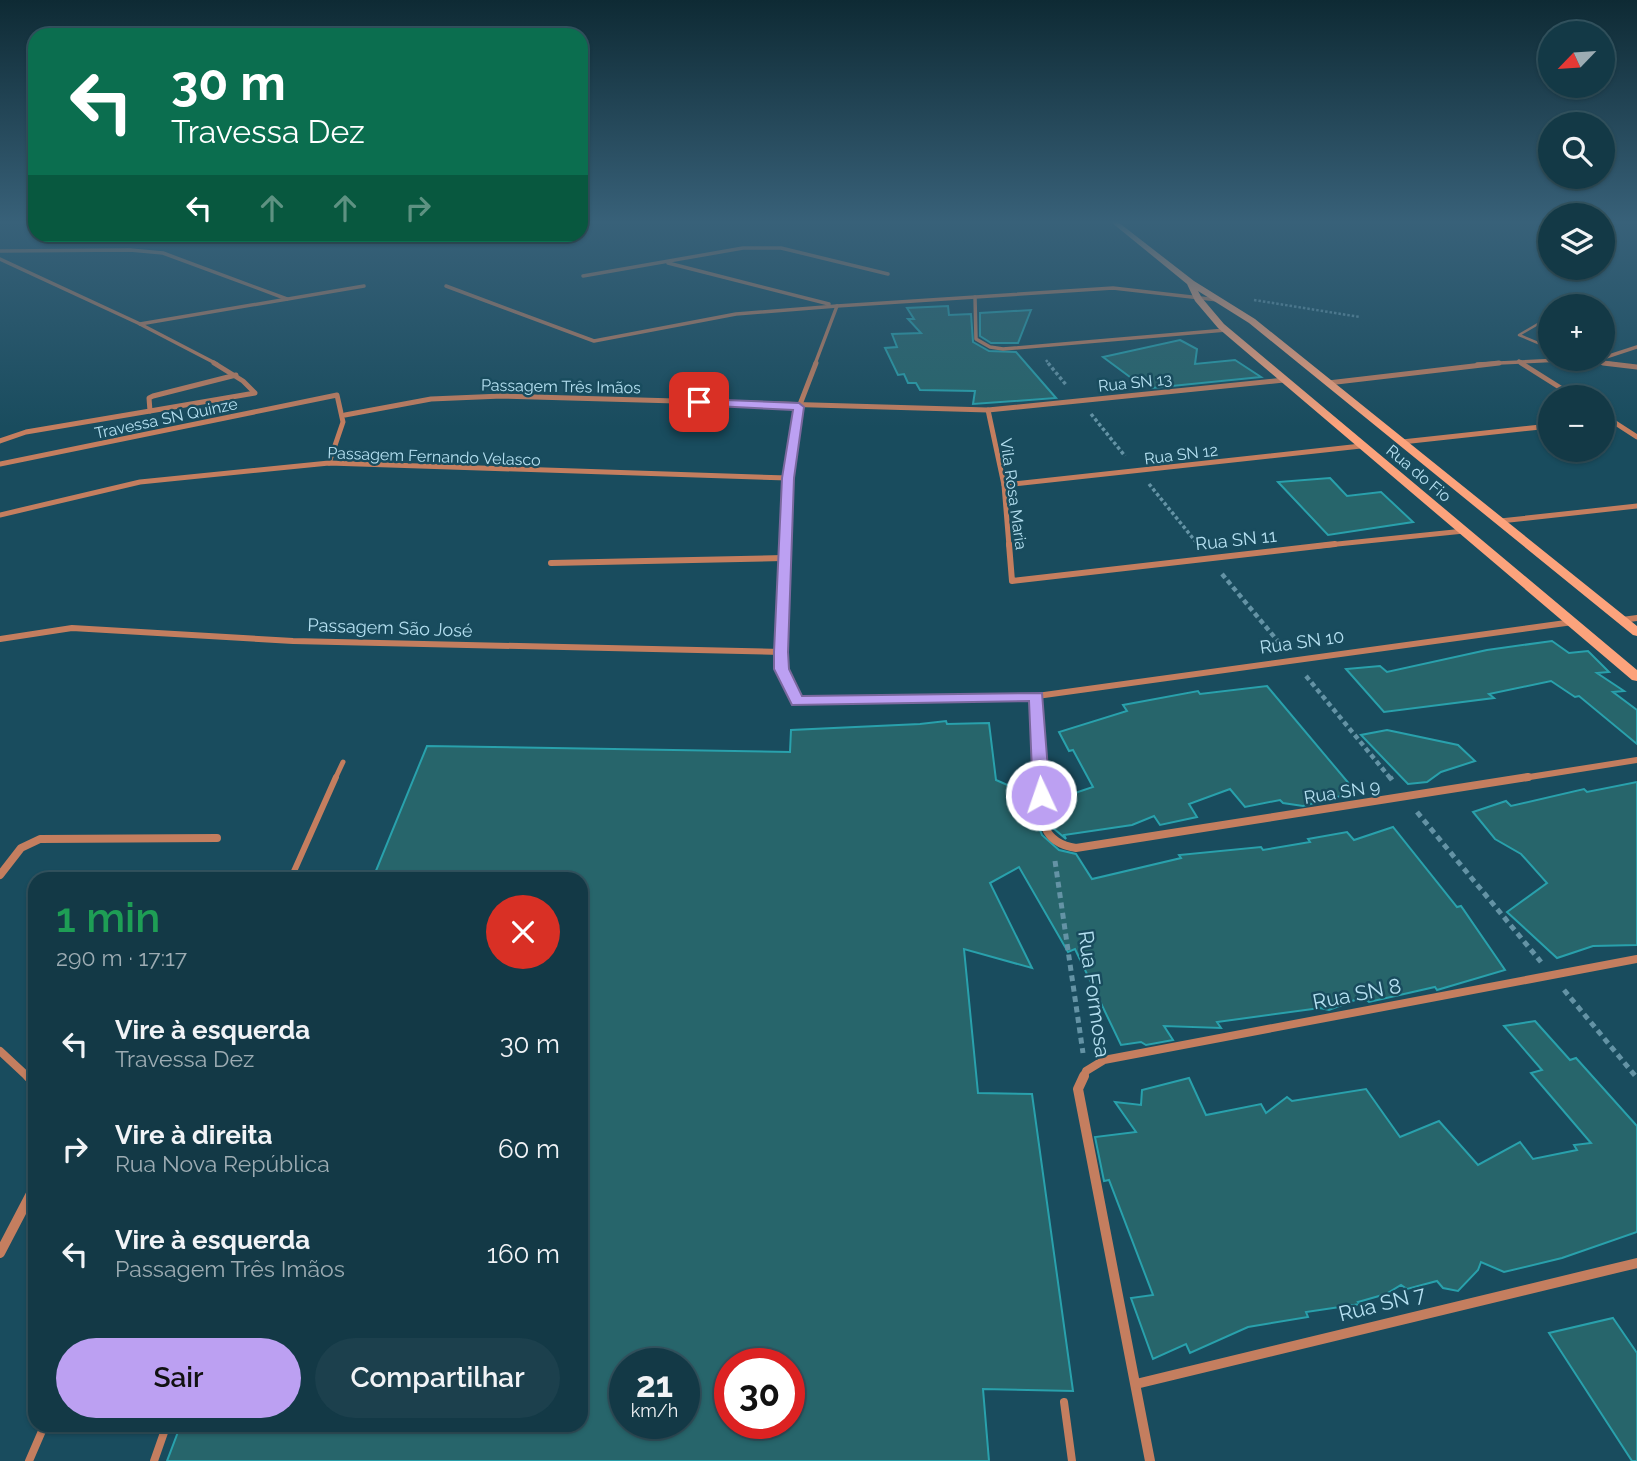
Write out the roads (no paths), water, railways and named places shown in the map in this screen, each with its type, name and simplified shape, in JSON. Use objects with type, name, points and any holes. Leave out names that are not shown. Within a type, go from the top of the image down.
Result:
[{"type":"street","points":[[0,441],[26,432],[254,395],[253,387],[237,374],[67,290]]},
{"type":"street","points":[[263,290],[287,299]]},
{"type":"street","points":[[139,324],[339,290]]},
{"type":"street","points":[[457,290],[594,341],[736,314],[1083,290]]},
{"type":"street","points":[[774,290],[837,306]]},
{"type":"street","points":[[1130,290],[1218,300]]},
{"type":"street","name":"Rua do Fio","points":[[1194,290],[1198,299],[1226,330],[1637,677]]},
{"type":"street","name":"Rua do Fio","points":[[1202,290],[1252,321],[1637,632]]},
{"type":"street","points":[[975,298],[975,339],[981,344],[1003,349],[1226,330]]},
{"type":"street","points":[[781,652],[788,478],[799,407],[837,306]]},
{"type":"street","points":[[1615,354],[1637,347]]},
{"type":"street","points":[[1518,360],[1557,385]]},
{"type":"street","points":[[1328,383],[1538,360]]},
{"type":"street","points":[[1615,362],[1637,367]]},
{"type":"street","points":[[150,411],[149,398],[153,396],[237,374]]},
{"type":"street","name":"Rua SN 13","points":[[988,410],[1284,380]]},
{"type":"street","name":"Travessa SN Quinze","points":[[0,464],[337,395],[345,415]]},
{"type":"street","name":"Passagem Três Imãos","points":[[345,415],[431,399],[502,396],[799,407],[988,410]]},
{"type":"street","name":"Vila Rosa Maria","points":[[988,410],[1004,485],[1012,581]]},
{"type":"street","points":[[329,463],[341,435],[345,415]]},
{"type":"street","points":[[1615,425],[1637,437]]},
{"type":"street","points":[[1402,442],[1538,427]]},
{"type":"street","name":"Rua SN 12","points":[[1004,485],[1361,446]]},
{"type":"street","name":"Passagem Fernando Velasco","points":[[0,515],[140,482],[329,463],[788,478]]},
{"type":"street","points":[[1500,521],[1637,506]]},
{"type":"street","name":"Rua SN 11","points":[[1012,581],[1208,557],[1464,531]]},
{"type":"street","points":[[551,563],[783,558]]},
{"type":"street","points":[[1622,620],[1637,618]]},
{"type":"street","name":"Rua SN 10","points":[[781,652],[781,669],[797,702],[1037,696],[1573,622]]},
{"type":"street","name":"Passagem São José","points":[[0,639],[72,628],[293,641],[781,652]]},
{"type":"street","points":[[1612,657],[1637,661]]},
{"type":"street","name":"Rua SN 9","points":[[1037,696],[1045,832],[1052,841],[1063,847],[1076,848],[1406,798],[1637,760]]},
{"type":"street","points":[[0,875],[19,847],[28,841],[217,838]]},
{"type":"street","name":"Rua SN 8","points":[[1086,1071],[1104,1060],[1637,959]]},
{"type":"street","points":[[0,1051],[28,1077]]},
{"type":"street","name":"Rua Formosa","points":[[1086,1071],[1078,1089],[1150,1461]]},
{"type":"street","points":[[0,1253],[28,1199]]},
{"type":"street","name":"Rua SN 7","points":[[1136,1384],[1637,1262]]},
{"type":"lane","points":[[1538,324],[1519,335],[1538,343]]},
{"type":"lane","points":[[293,872],[343,762]]},
{"type":"lane","points":[[1064,1402],[1072,1461]]},
{"type":"lane","points":[[29,1461],[42,1432]]},
{"type":"lane","points":[[154,1461],[164,1432]]}]
